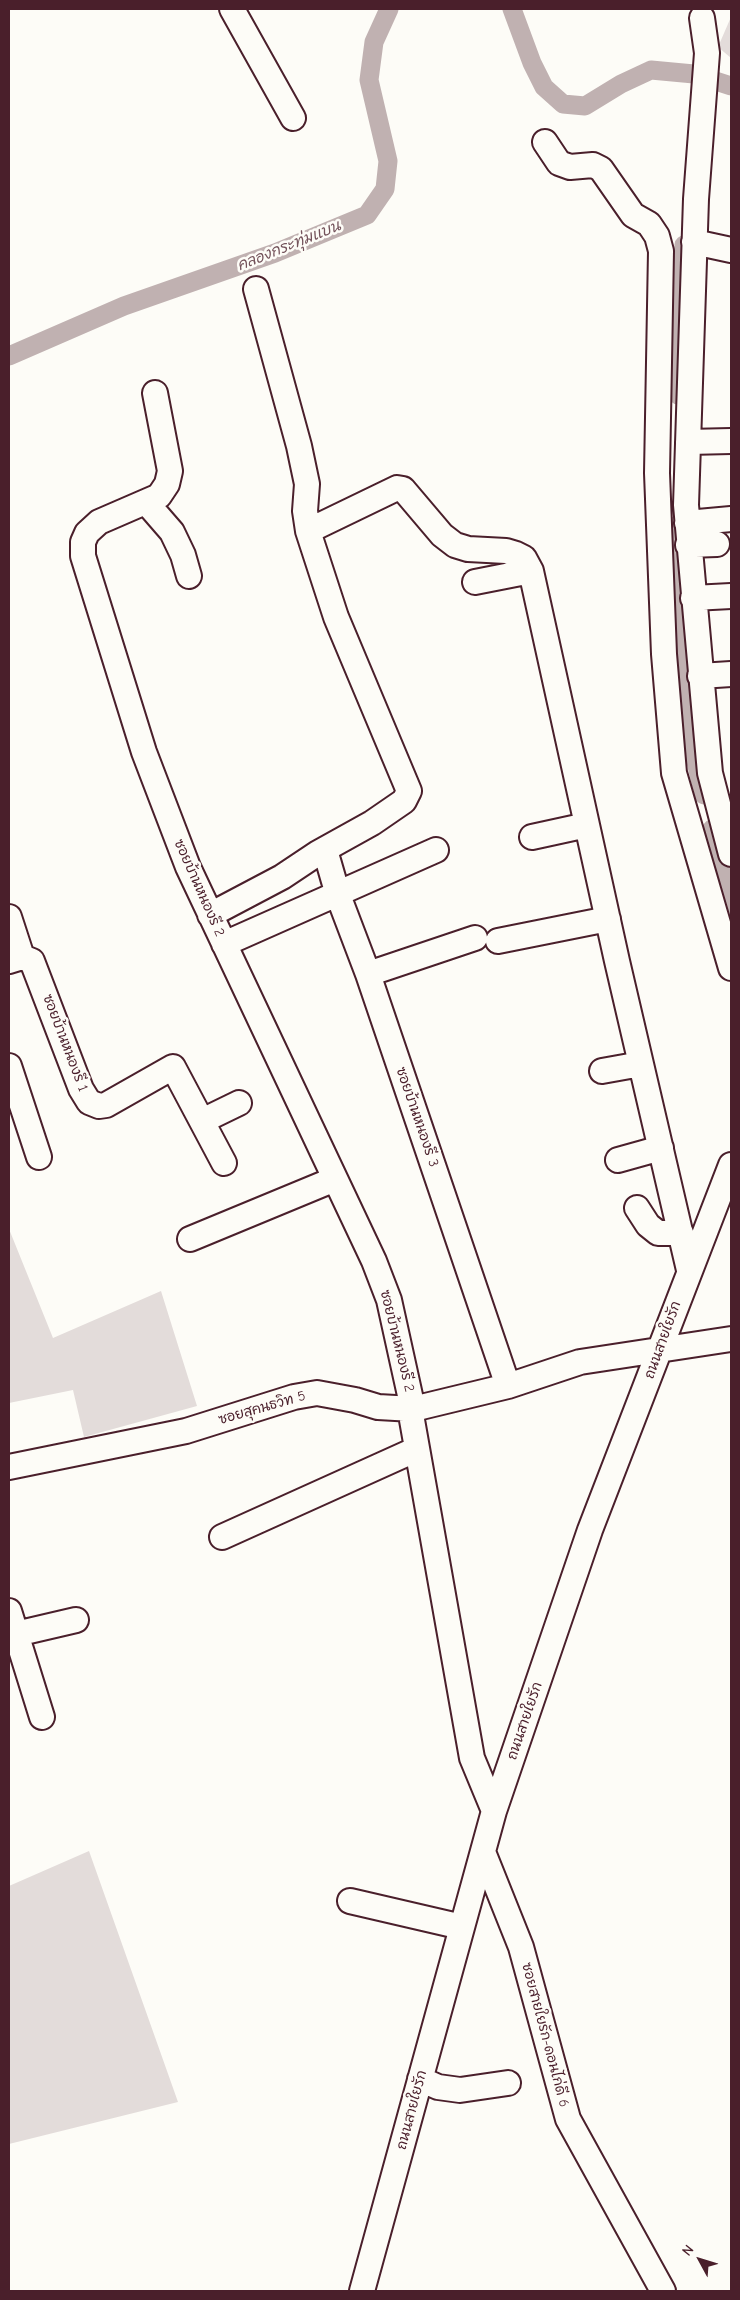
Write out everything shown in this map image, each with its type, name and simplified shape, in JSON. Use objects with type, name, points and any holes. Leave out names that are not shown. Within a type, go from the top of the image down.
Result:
[{"type":"street","points":[[232,9],[293,118]]},
{"type":"street","points":[[702,18],[706,53],[694,242],[687,534],[710,774],[731,854]]},
{"type":"street","points":[[544,142],[559,163],[570,167],[593,166],[601,169],[634,215],[649,224],[657,236],[661,251],[657,473],[664,654],[674,773],[731,968]]},
{"type":"street","points":[[694,242],[731,250]]},
{"type":"street","points":[[210,915],[282,877],[397,806],[404,801],[408,791],[336,617],[308,531],[305,511],[307,484],[299,446],[256,289]]},
{"type":"street","name":"ซอยบ้านหนองรี 2","points":[[155,393],[170,471],[167,484],[159,496],[99,522],[87,533],[83,542],[83,556],[144,752],[188,867],[374,1261],[389,1300],[413,1408],[417,1448],[472,1758],[494,1811]]},
{"type":"street","points":[[688,442],[731,441]]},
{"type":"street","points":[[308,531],[397,488],[403,489],[442,535],[455,544],[468,549],[506,550],[524,558],[531,571],[608,919],[689,1270]]},
{"type":"street","points":[[146,502],[172,532],[182,555],[188,576]]},
{"type":"street","points":[[687,534],[731,519]]},
{"type":"street","points":[[687,534],[716,544]]},
{"type":"street","points":[[475,582],[531,571]]},
{"type":"street","points":[[694,598],[731,596]]},
{"type":"street","points":[[700,676],[731,674]]},
{"type":"street","points":[[532,837],[587,825]]},
{"type":"street","name":"ซอยบ้านหนองรี 3","points":[[325,850],[338,895],[368,974],[508,1386]]},
{"type":"street","points":[[224,944],[436,850]]},
{"type":"street","name":"ซอยบ้านหนองรี 1","points":[[9,917],[15,959],[32,961],[81,1090],[89,1102],[99,1106],[106,1105],[173,1067],[202,1121]]},
{"type":"street","points":[[498,941],[608,919]]},
{"type":"street","points":[[368,974],[475,938]]},
{"type":"street","points":[[602,1071],[641,1064]]},
{"type":"street","points":[[9,1066],[39,1157]]},
{"type":"street","points":[[224,1163],[202,1121],[239,1103]]},
{"type":"street","points":[[618,1160],[661,1148]]},
{"type":"street","name":"ถนนสายใยรัก","points":[[362,2291],[494,1811],[590,1530],[731,1165]]},
{"type":"street","points":[[190,1239],[335,1180]]},
{"type":"street","points":[[637,1208],[648,1225],[658,1233],[681,1233]]},
{"type":"street","name":"ซอยสุคนธวิท 5","points":[[9,1467],[178,1433],[294,1396],[317,1393],[355,1400],[378,1407],[413,1408],[508,1386],[580,1362],[731,1339]]},
{"type":"street","points":[[222,1537],[417,1448]]},
{"type":"street","points":[[9,1612],[42,1717]]},
{"type":"street","points":[[16,1634],[76,1620]]},
{"type":"street","name":"ซอยสายใยรัก-ดอนไก่ดี 6","points":[[483,1852],[521,1947],[568,2118],[663,2291]]},
{"type":"street","points":[[350,1901],[462,1927]]},
{"type":"street","points":[[420,2080],[438,2087],[460,2090],[508,2083]]},
{"type":"shaded area","points":[[731,17],[731,58],[718,47]]},
{"type":"shaded area","points":[[9,1229],[53,1338],[161,1291],[197,1406],[84,1437],[73,1390],[9,1403]]},
{"type":"shaded area","points":[[89,1851],[178,2102],[9,2144],[9,1886]]},
{"type":"waterway","name":"คลองกระทุ่มแบน","points":[[9,356],[124,306],[275,253],[367,215],[385,189],[388,161],[369,80],[374,42],[389,9]]},
{"type":"waterway","name":"คลองกระทุ่มแบน","points":[[512,9],[532,63],[544,87],[563,104],[585,106],[621,84],[651,70],[694,74],[731,86]]},
{"type":"waterway","points":[[678,395],[679,307],[684,245]]},
{"type":"waterway","points":[[677,525],[679,633],[691,741],[704,795]]},
{"type":"waterway","points":[[712,829],[731,905]]}]
